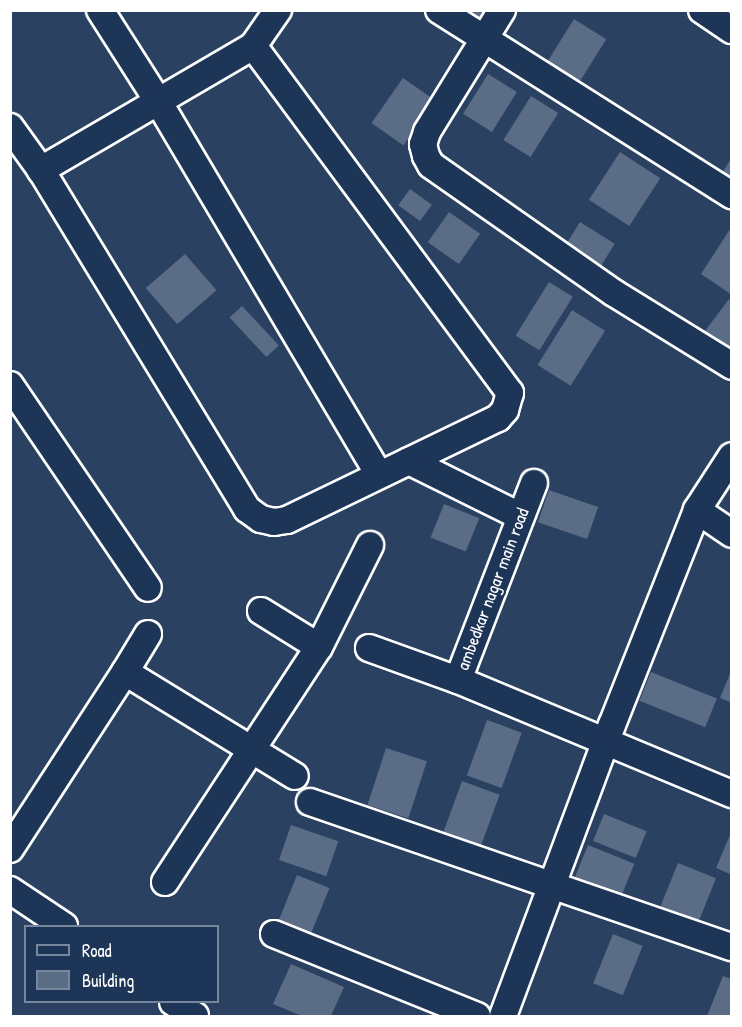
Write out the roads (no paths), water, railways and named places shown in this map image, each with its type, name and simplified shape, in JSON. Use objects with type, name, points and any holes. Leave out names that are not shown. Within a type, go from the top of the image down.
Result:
[{"type":"street","points":[[100,10],[158,101],[380,474]]},
{"type":"street","points":[[41,170],[253,46],[278,10]]},
{"type":"street","points":[[439,10],[732,195]]},
{"type":"street","points":[[502,10],[482,39],[427,132],[423,144],[431,165],[614,292],[732,366]]},
{"type":"street","points":[[702,10],[732,30]]},
{"type":"street","points":[[10,127],[41,170],[247,509],[261,519],[274,522],[287,520],[498,418],[509,402],[510,393],[253,46]]},
{"type":"street","points":[[10,385],[148,588]]},
{"type":"street","points":[[503,1017],[554,886],[606,742],[697,510],[732,456]]},
{"type":"street","points":[[409,461],[520,516]]},
{"type":"street","name":"ambedkar nagar main road","points":[[534,483],[458,680],[732,794]]},
{"type":"street","points":[[697,510],[732,534]]},
{"type":"street","points":[[165,882],[319,647],[370,544]]},
{"type":"street","points":[[261,612],[319,647]]},
{"type":"street","points":[[10,849],[148,634]]},
{"type":"street","points":[[369,648],[458,680]]},
{"type":"street","points":[[125,672],[295,776]]},
{"type":"street","points":[[310,802],[732,947]]},
{"type":"street","points":[[10,890],[61,925]]},
{"type":"street","points":[[274,934],[477,1017]]},
{"type":"street","points":[[174,1003],[195,1017]]}]
